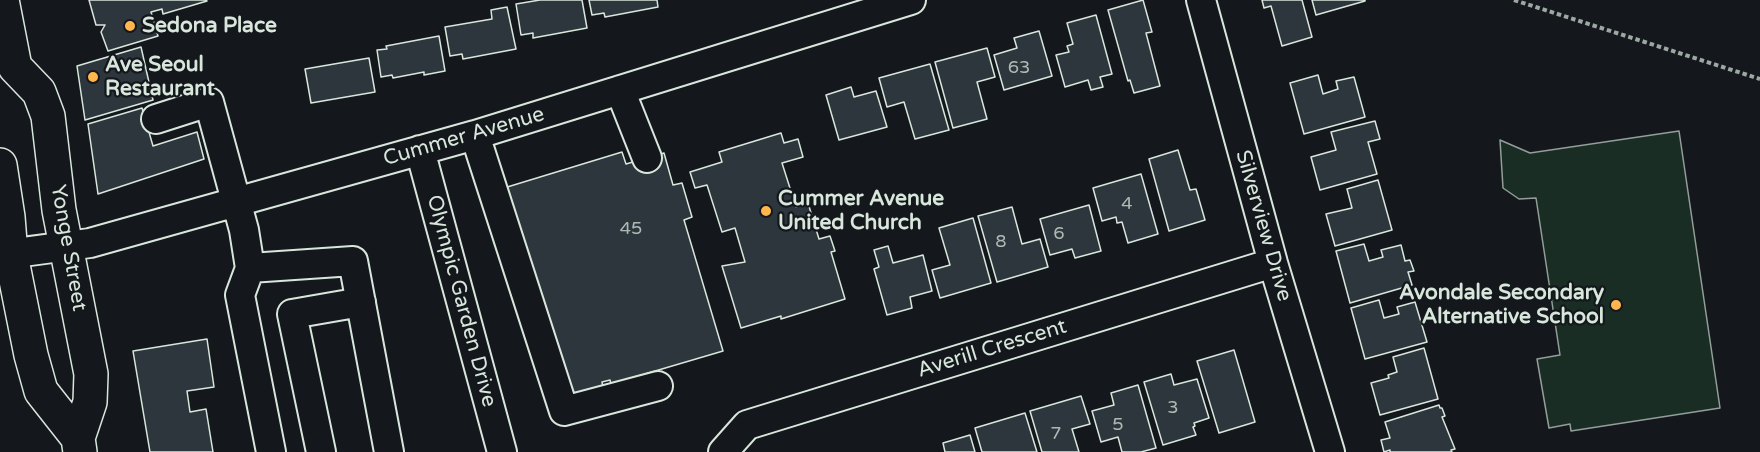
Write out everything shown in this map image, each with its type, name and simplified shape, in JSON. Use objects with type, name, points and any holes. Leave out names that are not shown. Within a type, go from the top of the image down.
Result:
[{"type":"main road","name":"Yonge Street","points":[[2,0],[7,78],[39,92],[48,116],[59,210],[91,374],[90,402],[79,445]]},
{"type":"main road","name":"Yonge Street","points":[[0,165],[8,218],[6,255],[41,391],[79,445]]},
{"type":"street","name":"Cummer Avenue","points":[[6,255],[90,243],[475,135],[911,0]]},
{"type":"street","name":"Silverview Drive","points":[[1201,0],[1273,262],[1330,452]]},
{"type":"street","points":[[620,90],[647,158]]},
{"type":"street","points":[[156,119],[209,102],[244,230],[250,268],[240,295],[271,452]]},
{"type":"street","points":[[475,135],[564,411],[658,386]]},
{"type":"street","name":"Olympic Garden Drive","points":[[420,150],[502,452]]},
{"type":"street","points":[[250,268],[353,261],[389,452]]},
{"type":"street","name":"Averill Crescent","points":[[723,452],[747,425],[1273,262]]},
{"type":"street","points":[[321,452],[292,314],[361,302]]},
{"type":"path","points":[[1514,0],[1760,79]]},
{"type":"green space","points":[[1679,131],[1720,408],[1571,431],[1570,424],[1549,428],[1537,359],[1560,355],[1536,198],[1519,199],[1503,188],[1500,140],[1530,153]]},
{"type":"building","name":"Sedona Place","points":[[89,0],[207,1],[163,14],[162,9],[151,12],[158,36],[108,51],[101,32],[105,25],[96,25]]},
{"type":"building","points":[[540,0],[582,0],[587,28],[533,38],[533,33],[521,35],[516,4]]},
{"type":"building","points":[[589,0],[657,0],[658,7],[605,17],[604,13],[592,15]]},
{"type":"building","points":[[1143,0],[1152,32],[1146,33],[1160,86],[1134,93],[1130,80],[1128,81],[1108,10]]},
{"type":"building","points":[[1262,0],[1302,0],[1312,37],[1282,46],[1271,6],[1264,8]]},
{"type":"building","points":[[1312,0],[1365,0],[1365,1],[1316,15]]},
{"type":"building","points":[[507,7],[516,49],[463,59],[462,54],[450,56],[445,27],[492,19],[491,10]]},
{"type":"building","points":[[1096,15],[1112,74],[1100,77],[1103,87],[1091,90],[1088,80],[1065,87],[1056,55],[1069,52],[1067,46],[1073,44],[1067,23]]},
{"type":"building","points":[[1039,31],[1052,76],[1004,90],[994,55],[1017,48],[1014,38]]},
{"type":"building","points":[[439,36],[445,71],[424,75],[424,72],[393,78],[392,75],[381,77],[377,50],[387,49],[386,46]]},
{"type":"building","points":[[141,47],[153,100],[85,120],[77,66]]},
{"type":"building","points":[[987,48],[995,77],[977,82],[987,119],[953,128],[935,62]]},
{"type":"building","points":[[369,58],[375,92],[311,103],[305,69]]},
{"type":"building","points":[[930,64],[949,130],[915,139],[904,102],[887,107],[879,78]]},
{"type":"building","points":[[1318,75],[1323,94],[1338,89],[1336,81],[1354,77],[1365,117],[1304,134],[1290,83]]},
{"type":"building","points":[[851,87],[854,97],[876,91],[887,127],[839,140],[826,95]]},
{"type":"building","points":[[142,108],[153,146],[197,132],[204,159],[98,194],[88,124]]},
{"type":"building","points":[[1375,121],[1380,139],[1368,142],[1377,174],[1320,190],[1311,157],[1336,150],[1331,132]]},
{"type":"building","points":[[781,133],[784,143],[798,139],[803,157],[782,163],[796,207],[808,203],[819,239],[830,236],[835,251],[831,252],[845,299],[781,319],[781,316],[741,328],[722,266],[745,262],[735,228],[722,232],[707,185],[695,188],[690,172],[722,162],[719,152]]},
{"type":"building","points":[[1178,150],[1190,190],[1196,189],[1205,220],[1169,231],[1149,159]]},
{"type":"building","points":[[622,152],[626,164],[664,153],[673,185],[682,183],[692,217],[684,220],[723,351],[611,384],[610,380],[602,382],[603,387],[571,397],[504,188]]},
{"type":"building","points":[[1141,174],[1158,234],[1128,243],[1122,222],[1117,223],[1116,217],[1102,221],[1093,188]]},
{"type":"building","points":[[1378,180],[1392,230],[1335,246],[1326,214],[1352,208],[1347,189]]},
{"type":"building","points":[[1089,205],[1101,251],[1075,258],[1072,249],[1050,255],[1040,219]]},
{"type":"building","points":[[1012,207],[1022,244],[1040,239],[1048,267],[997,282],[978,216]]},
{"type":"building","points":[[973,218],[991,283],[940,298],[932,270],[950,265],[939,228]]},
{"type":"building","points":[[1364,244],[1369,261],[1383,257],[1381,250],[1401,245],[1405,261],[1410,260],[1414,271],[1408,272],[1412,285],[1350,303],[1336,251]]},
{"type":"building","points":[[888,246],[893,263],[923,255],[932,291],[910,297],[912,308],[887,315],[874,269],[879,267],[874,250]]},
{"type":"building","points":[[1379,300],[1384,318],[1399,314],[1397,307],[1415,302],[1427,342],[1365,359],[1351,308]]},
{"type":"building","points":[[207,339],[214,387],[187,391],[190,412],[206,409],[213,452],[150,452],[133,351]]},
{"type":"building","points":[[1424,348],[1438,399],[1380,415],[1371,383],[1389,378],[1388,375],[1397,372],[1393,357]]},
{"type":"building","points":[[1234,350],[1255,422],[1219,433],[1197,361]]},
{"type":"building","points":[[1171,374],[1174,385],[1197,379],[1209,418],[1194,423],[1196,435],[1163,445],[1144,382]]},
{"type":"building","points":[[1138,385],[1156,448],[1141,452],[1122,452],[1118,437],[1101,442],[1092,411],[1114,405],[1111,393]]},
{"type":"building","points":[[1081,396],[1090,424],[1072,429],[1079,452],[1042,452],[1030,411]]},
{"type":"building","points":[[1439,405],[1445,416],[1442,417],[1455,449],[1451,450],[1452,452],[1390,452],[1390,450],[1384,452],[1381,440],[1390,438],[1385,422]]},
{"type":"building","points":[[1025,413],[1037,452],[982,452],[975,428]]},
{"type":"building","points":[[970,435],[975,452],[945,452],[943,443]]},
{"type":"place","name":"Sedona Place","points":[[130,26]]},
{"type":"place","name":"Ave Seoul Restaurant","points":[[93,77]]},
{"type":"place","name":"Cummer Avenue United Church","points":[[766,211]]},
{"type":"place","name":"Avondale Secondary Alternative School","points":[[1616,305]]}]
